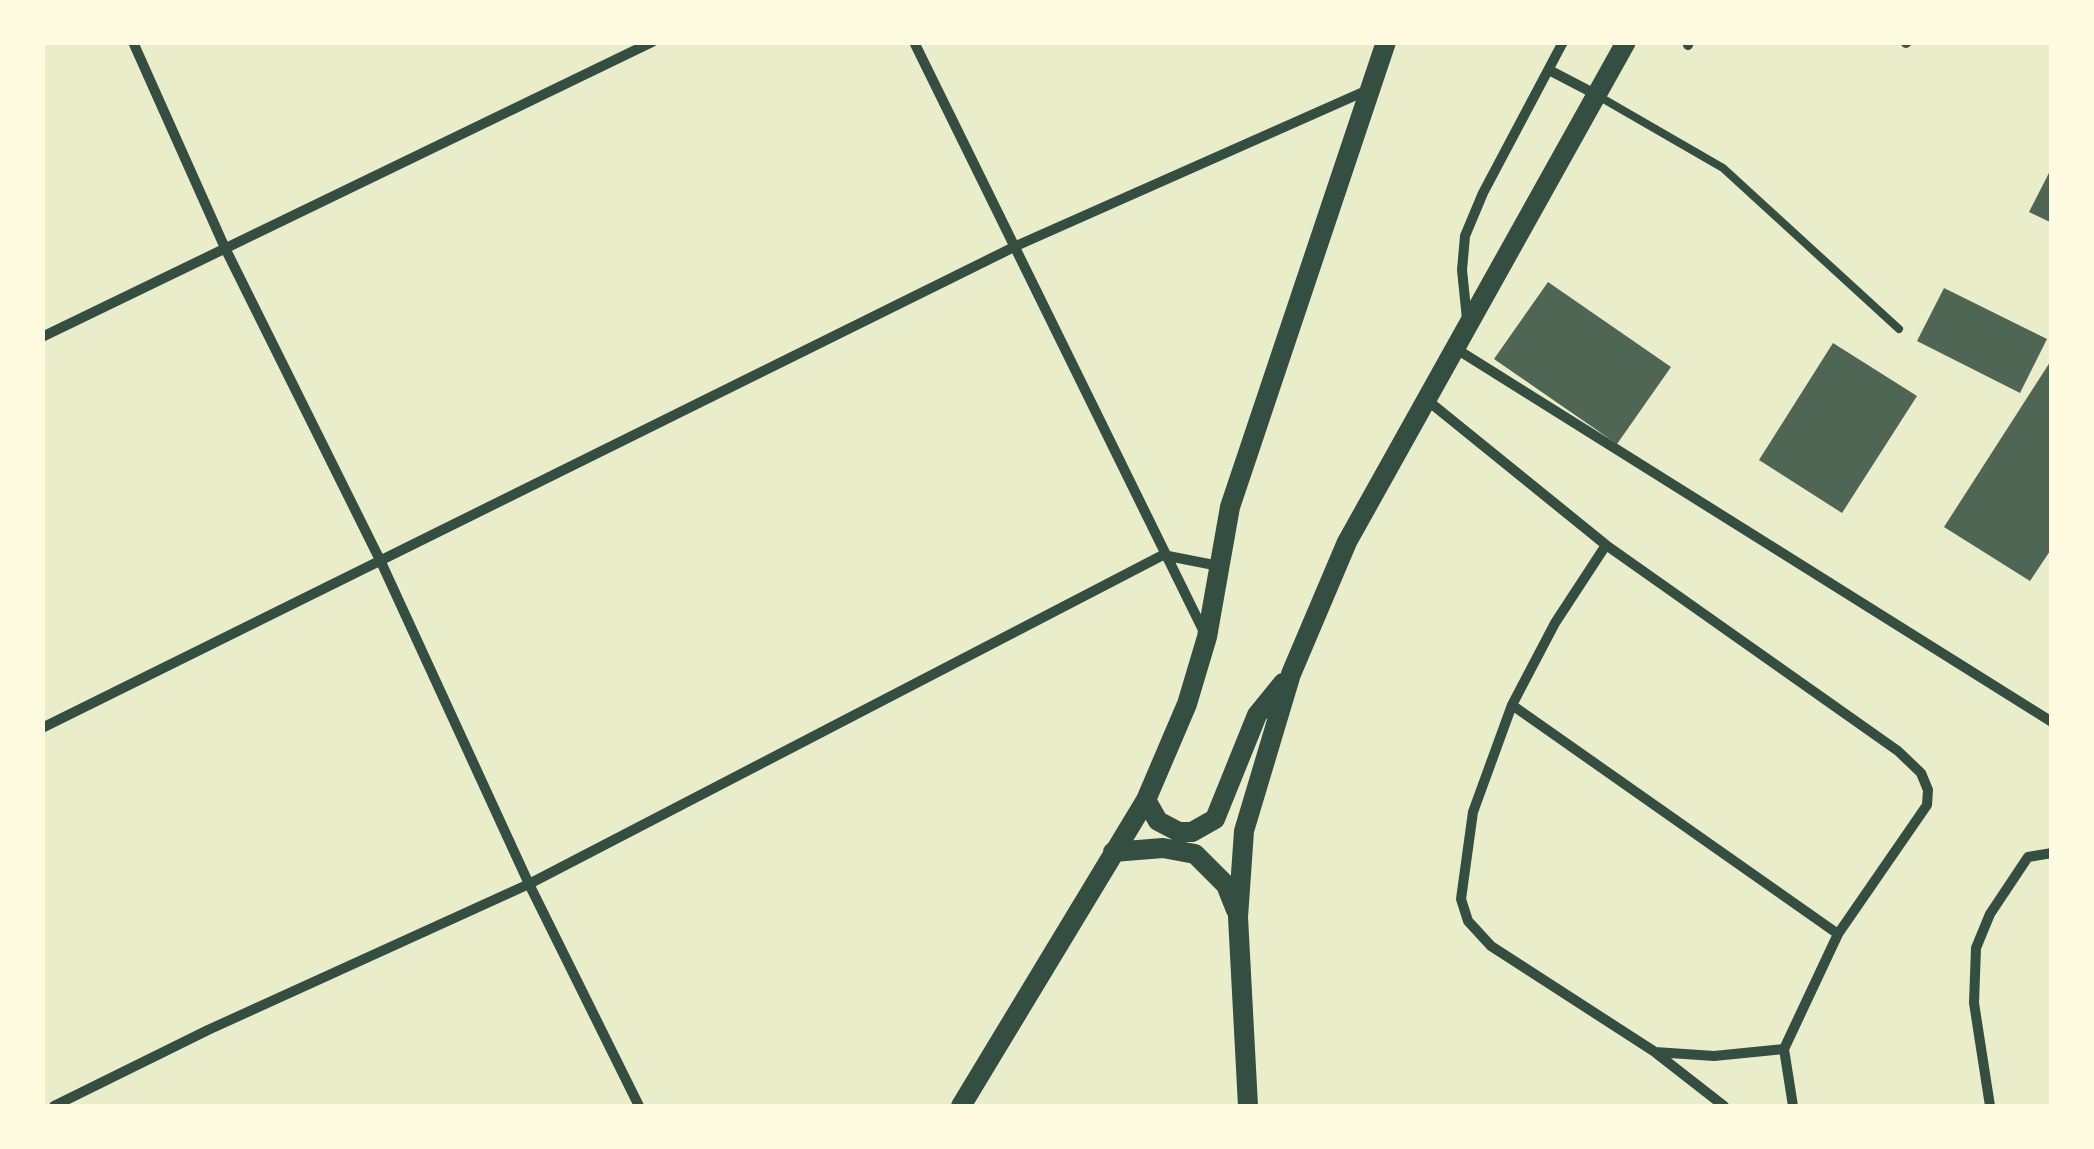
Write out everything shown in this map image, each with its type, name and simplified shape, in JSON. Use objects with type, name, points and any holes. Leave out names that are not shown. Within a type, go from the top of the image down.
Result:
[{"type":"main road","points":[[961,1106],[1146,800],[1187,704],[1207,637],[1230,507],[1386,42]]},
{"type":"main road","points":[[1248,1106],[1238,917],[1244,831],[1291,674],[1347,542],[1458,350],[1626,42]]},
{"type":"main road","points":[[1146,800],[1158,821],[1179,832],[1192,832],[1215,818],[1257,714],[1291,674]]},
{"type":"main road","points":[[1113,852],[1163,848],[1195,854],[1226,885],[1238,917]]},
{"type":"street","points":[[132,42],[225,248],[381,562],[529,884],[639,1106]]},
{"type":"street","points":[[42,337],[652,42]]},
{"type":"street","points":[[914,42],[1207,637]]},
{"type":"street","points":[[1468,330],[1462,270],[1465,236],[1482,193],[1563,42]]},
{"type":"street","points":[[1549,70],[1597,95]]},
{"type":"street","points":[[42,728],[1016,246],[1371,88]]},
{"type":"street","points":[[1458,350],[2052,722]]},
{"type":"street","points":[[1427,400],[1606,545],[1898,751],[1921,773],[1928,790],[1927,806],[1838,934],[1784,1049],[1793,1106]]},
{"type":"street","points":[[1606,545],[1555,623],[1512,706],[1473,812],[1462,899],[1468,921],[1491,946],[1655,1052],[1724,1106]]},
{"type":"street","points":[[54,1106],[208,1030],[529,884],[1163,554],[1220,566]]},
{"type":"street","points":[[1512,706],[1838,934]]},
{"type":"street","points":[[1990,1106],[1974,1003],[1976,948],[1990,914],[2028,857],[2052,853]]},
{"type":"street","points":[[1655,1052],[1714,1056],[1784,1049]]},
{"type":"lane","points":[[1597,95],[1723,168],[1899,329]]},
{"type":"building","points":[[2052,167],[2052,223],[2029,212]]},
{"type":"building","points":[[1548,282],[1671,367],[1617,444],[1494,359]]},
{"type":"building","points":[[1944,288],[2047,339],[2020,393],[1917,341]]},
{"type":"building","points":[[1833,343],[1917,396],[1842,513],[1759,460]]},
{"type":"building","points":[[2052,359],[2052,548],[2030,581],[1944,527]]}]
